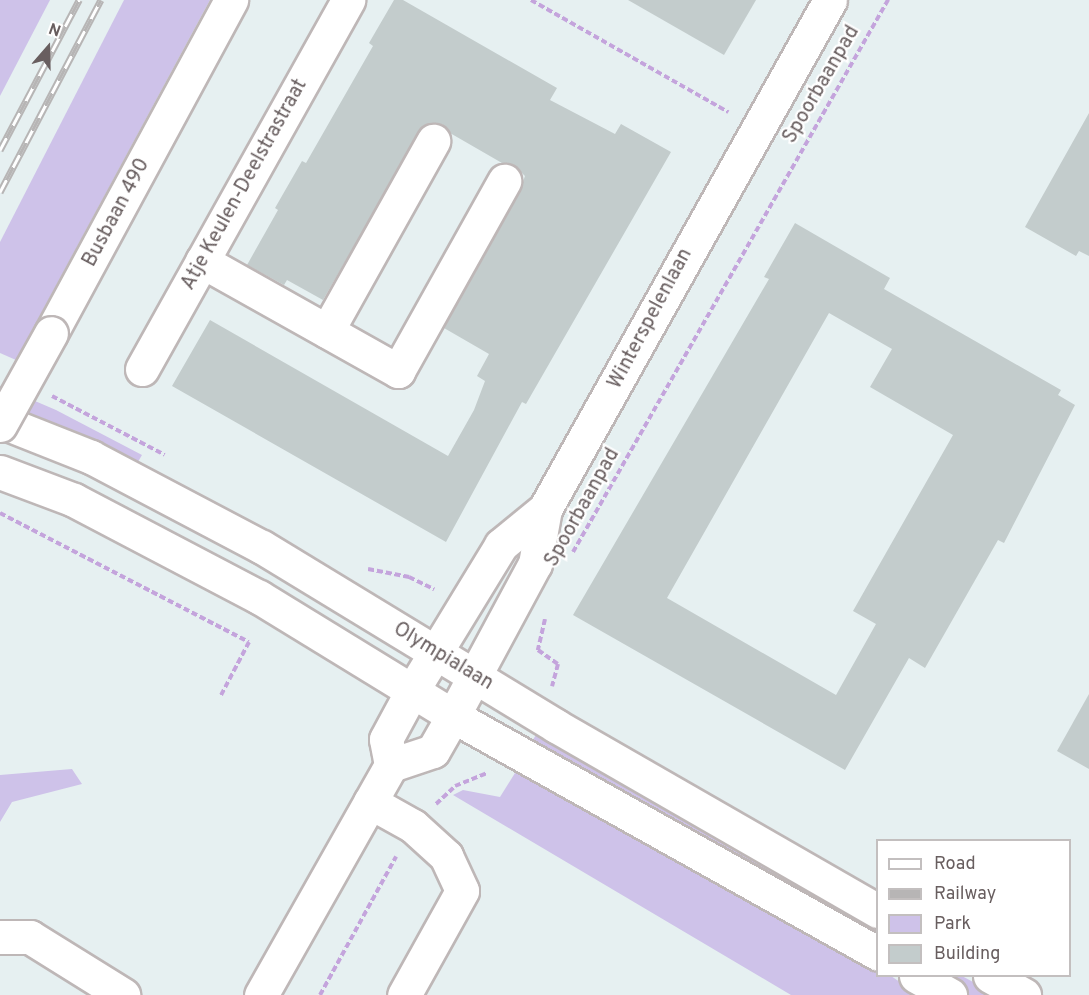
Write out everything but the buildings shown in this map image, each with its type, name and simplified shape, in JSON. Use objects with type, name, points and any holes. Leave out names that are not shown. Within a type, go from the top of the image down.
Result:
[{"type":"street","name":"Busbaan 490","points":[[0,423],[231,0]]},
{"type":"street","name":"Atje Keulen-Deelstrastraat","points":[[142,369],[348,0]]},
{"type":"street","name":"Winterspelenlaan","points":[[545,509],[501,545],[412,691],[386,739],[391,765],[433,751],[535,564],[545,509],[673,285],[695,236],[830,0]]},
{"type":"street","points":[[327,331],[433,141]]},
{"type":"street","points":[[202,261],[398,371],[504,181]]},
{"type":"street","name":"Olympialaan","points":[[0,423],[92,457],[252,542],[537,715],[876,910]]},
{"type":"street","points":[[0,472],[74,500],[239,586],[453,716],[876,953]]},
{"type":"street","points":[[261,995],[391,765]]},
{"type":"street","points":[[370,802],[413,826],[446,856],[462,891],[404,995]]},
{"type":"street","points":[[0,937],[30,937],[123,995]]},
{"type":"street","points":[[919,977],[950,995]]},
{"type":"street","points":[[993,977],[1024,995]]},
{"type":"path","points":[[531,0],[756,128]]},
{"type":"path","name":"Spoorbaanpad","points":[[571,557],[888,0]]},
{"type":"path","points":[[0,513],[249,642],[221,695]]},
{"type":"path","points":[[537,715],[556,679],[558,664],[538,650],[547,612]]},
{"type":"path","points":[[320,995],[413,826],[455,786],[479,778],[516,752]]},
{"type":"green space","points":[[0,0],[50,0],[0,96]]},
{"type":"green space","points":[[124,0],[210,0],[16,360],[0,353],[0,242]]},
{"type":"green space","points":[[0,386],[56,410],[142,455],[135,467],[59,433],[61,426],[0,402]]},
{"type":"green space","points":[[537,733],[876,928],[869,941],[530,745]]},
{"type":"green space","points":[[520,765],[876,965],[876,977],[892,977],[919,995],[791,995],[453,795],[463,790],[500,797]]},
{"type":"green space","points":[[72,769],[82,784],[12,802],[0,822],[0,775]]},
{"type":"green space","points":[[937,977],[964,977],[997,995],[969,995]]},
{"type":"railway","points":[[0,150],[79,0]]},
{"type":"railway","points":[[0,192],[101,0]]}]
